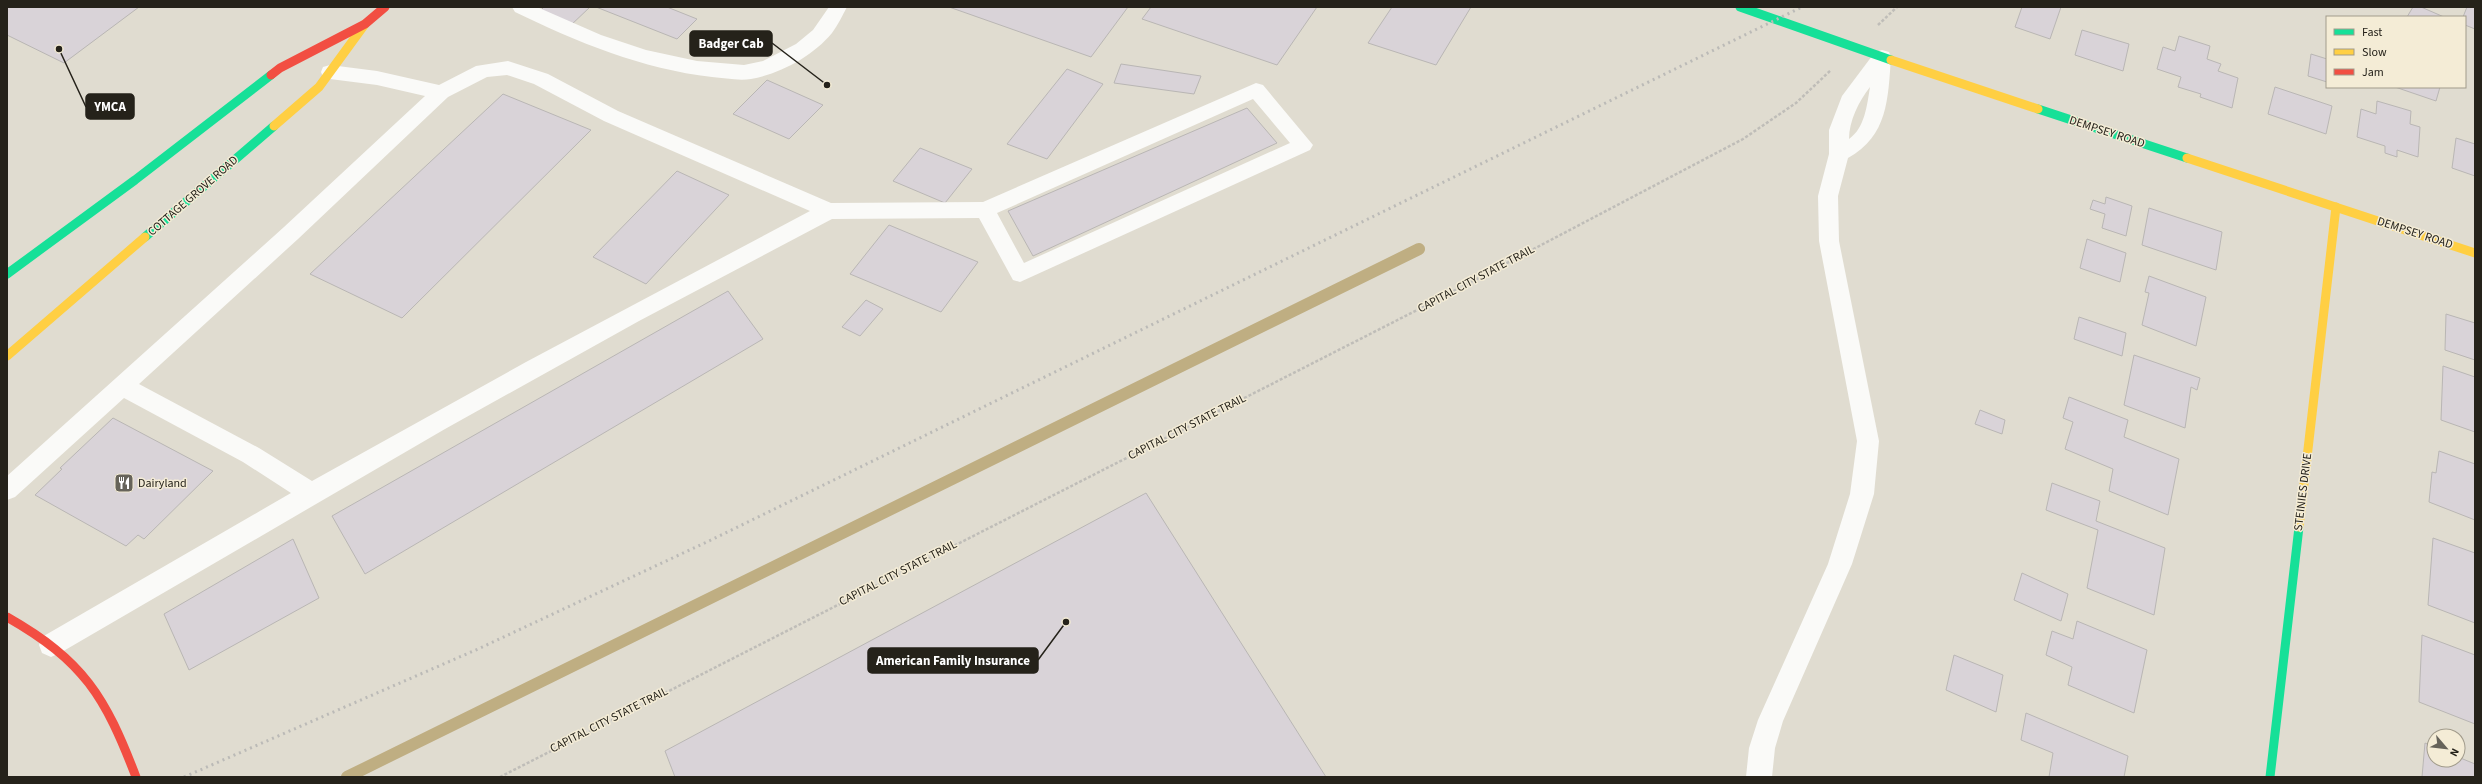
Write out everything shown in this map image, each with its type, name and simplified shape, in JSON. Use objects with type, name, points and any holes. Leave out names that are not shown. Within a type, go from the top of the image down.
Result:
[{"type":"street","name":"COTTAGE GROVE ROAD","points":[[7,274],[135,180],[280,68],[365,24],[385,7]]},
{"type":"street","name":"DEMPSEY ROAD","points":[[1740,7],[1882,57],[2475,253]]},
{"type":"street","name":"COTTAGE GROVE ROAD","points":[[7,356],[319,87],[365,24]]},
{"type":"street","name":"STEINIES DRIVE","points":[[2270,777],[2336,207]]},
{"type":"street","points":[[7,617],[51,644],[73,664],[93,687],[126,746],[136,777]]},
{"type":"lane","points":[[521,7],[596,40],[670,63],[706,69],[749,72],[774,66],[804,46],[825,29],[838,7]]},
{"type":"lane","points":[[1839,154],[1862,138],[1872,116],[1877,104],[1882,57]]},
{"type":"lane","points":[[1759,777],[1762,748],[1771,720],[1840,564],[1862,494],[1868,440],[1829,241],[1828,196],[1839,154],[1838,130],[1852,96],[1882,57]]},
{"type":"lane","points":[[7,490],[291,233],[441,92],[483,71],[508,68],[541,79],[611,116],[829,211],[985,210],[1256,90],[1302,145],[1020,274],[985,210]]},
{"type":"lane","points":[[330,72],[377,78],[441,92]]},
{"type":"lane","points":[[51,644],[311,493],[730,262],[829,211]]},
{"type":"lane","points":[[122,386],[251,455],[311,493]]},
{"type":"path","name":"CAPITAL CITY STATE TRAIL","points":[[500,777],[1427,305],[1744,139],[1796,103],[1854,47]]},
{"type":"building","points":[[7,7],[139,7],[64,63],[7,35]]},
{"type":"building","points":[[544,7],[590,7],[570,26],[538,13]]},
{"type":"building","points":[[596,7],[667,7],[697,19],[677,39]]},
{"type":"building","points":[[949,7],[1128,7],[1091,57]]},
{"type":"building","points":[[1151,7],[1317,7],[1277,65],[1142,19]]},
{"type":"building","points":[[1392,7],[1471,7],[1436,65],[1368,43]]},
{"type":"building","points":[[2022,7],[2061,7],[2050,39],[2015,27]]},
{"type":"building","points":[[2413,7],[2421,7],[2442,16],[2408,16]]},
{"type":"building","points":[[2467,7],[2475,7],[2475,29],[2466,25],[2466,16],[2463,16]]},
{"type":"building","points":[[2082,30],[2129,44],[2123,71],[2075,55]]},
{"type":"building","points":[[2179,36],[2210,46],[2207,59],[2221,64],[2218,71],[2238,78],[2232,108],[2200,97],[2201,94],[2178,87],[2181,77],[2157,69],[2163,47],[2175,51]]},
{"type":"building","points":[[2311,54],[2326,59],[2326,82],[2308,76]]},
{"type":"building","points":[[1121,64],[1201,76],[1194,94],[1114,83]]},
{"type":"building","points":[[1067,69],[1103,84],[1047,159],[1007,144]]},
{"type":"building","points":[[767,80],[823,105],[789,139],[733,114]]},
{"type":"building","points":[[2275,87],[2332,106],[2326,134],[2268,114]]},
{"type":"building","points":[[2398,88],[2440,88],[2436,101]]},
{"type":"building","points":[[503,94],[591,130],[402,318],[310,274]]},
{"type":"building","points":[[2377,101],[2411,111],[2410,124],[2420,127],[2418,157],[2397,150],[2397,157],[2385,153],[2385,146],[2357,137],[2361,109],[2376,114]]},
{"type":"building","points":[[1247,108],[1277,143],[1033,256],[1008,211]]},
{"type":"building","points":[[2456,138],[2475,144],[2475,176],[2452,168]]},
{"type":"building","points":[[920,148],[972,169],[945,203],[893,181]]},
{"type":"building","points":[[677,171],[729,195],[646,284],[593,257]]},
{"type":"building","points":[[2106,197],[2132,206],[2126,236],[2102,228],[2105,214],[2090,209],[2093,200],[2105,204]]},
{"type":"building","points":[[2149,208],[2222,232],[2216,270],[2142,245]]},
{"type":"building","points":[[889,225],[978,262],[941,312],[850,274]]},
{"type":"building","points":[[2087,239],[2126,253],[2120,282],[2080,268]]},
{"type":"building","points":[[2149,276],[2206,297],[2196,346],[2142,325],[2149,293],[2145,292]]},
{"type":"building","points":[[728,291],[763,339],[365,574],[332,516]]},
{"type":"building","points":[[866,300],[883,309],[860,336],[842,327]]},
{"type":"building","points":[[2446,314],[2475,323],[2475,360],[2445,350]]},
{"type":"building","points":[[2079,317],[2126,333],[2122,356],[2074,339]]},
{"type":"building","points":[[2134,355],[2200,378],[2197,390],[2191,387],[2185,428],[2124,405]]},
{"type":"building","points":[[2443,366],[2475,377],[2475,432],[2441,420]]},
{"type":"building","points":[[2069,397],[2128,420],[2124,437],[2179,459],[2168,515],[2109,491],[2113,469],[2065,449],[2073,422],[2063,418]]},
{"type":"building","points":[[1980,410],[2005,420],[2002,434],[1975,424]]},
{"type":"building","name":"Dairyland","points":[[113,418],[213,471],[144,539],[138,535],[126,546],[35,495],[62,469],[60,468]]},
{"type":"building","points":[[2439,451],[2475,464],[2475,520],[2429,502],[2432,472],[2436,473]]},
{"type":"building","points":[[2052,483],[2100,501],[2096,521],[2165,548],[2154,615],[2087,588],[2098,530],[2046,510]]},
{"type":"building","points":[[1146,493],[1326,777],[675,777],[665,751]]},
{"type":"building","points":[[2433,538],[2475,553],[2475,623],[2428,605]]},
{"type":"building","points":[[293,539],[319,598],[189,670],[164,614]]},
{"type":"building","points":[[2022,573],[2068,594],[2061,621],[2014,600]]},
{"type":"building","points":[[2077,621],[2147,650],[2134,713],[2068,685],[2072,667],[2046,655],[2052,631],[2073,639]]},
{"type":"building","points":[[2422,635],[2475,655],[2475,724],[2419,702]]},
{"type":"building","points":[[1954,655],[2003,675],[1996,712],[1946,690]]},
{"type":"building","points":[[2026,713],[2128,756],[2124,777],[2049,777],[2053,753],[2021,740]]},
{"type":"building","points":[[2425,743],[2426,768],[2466,768],[2466,760],[2475,764],[2475,777],[2422,777]]},
{"type":"waterway","points":[[347,777],[1419,249]]},
{"type":"railway","points":[[184,777],[478,649],[711,540],[1802,7]]},
{"type":"traffic: fast","points":[[1740,7],[1891,60]]},
{"type":"traffic: fast","points":[[7,274],[135,180],[271,75]]},
{"type":"traffic: fast","points":[[2038,109],[2187,158]]},
{"type":"traffic: fast","points":[[145,237],[274,126]]},
{"type":"traffic: fast","points":[[2270,777],[2299,527]]},
{"type":"traffic: slow","points":[[274,126],[319,87],[365,24]]},
{"type":"traffic: slow","points":[[1891,60],[2038,109]]},
{"type":"traffic: slow","points":[[2187,158],[2475,253]]},
{"type":"traffic: slow","points":[[2299,527],[2336,207]]},
{"type":"traffic: slow","points":[[7,356],[145,237]]},
{"type":"traffic: jam","points":[[271,75],[280,68],[365,24],[385,7]]},
{"type":"traffic: jam","points":[[7,617],[35,633],[55,647],[86,679],[97,693],[115,726],[136,777]]},
{"type":"place","name":"YMCA","points":[[59,49]]},
{"type":"place","name":"Badger Cab","points":[[827,85]]},
{"type":"place","name":"Dairyland","points":[[124,483]]},
{"type":"place","name":"American Family Insurance","points":[[1066,622]]}]
